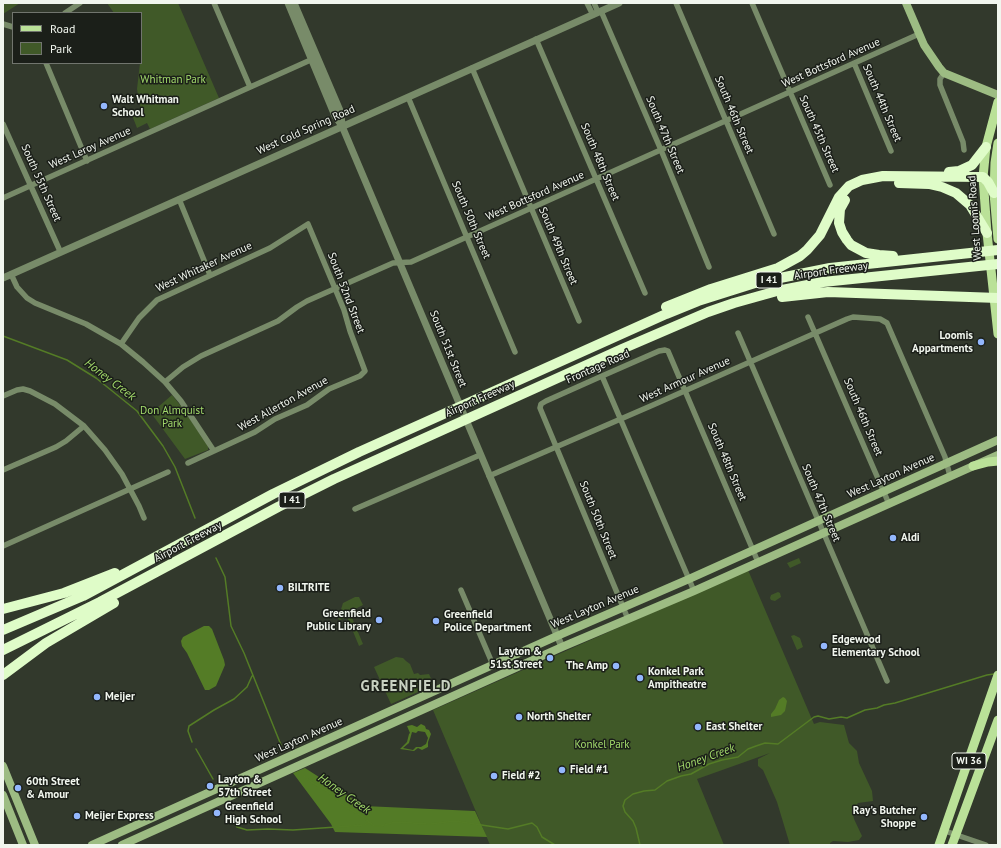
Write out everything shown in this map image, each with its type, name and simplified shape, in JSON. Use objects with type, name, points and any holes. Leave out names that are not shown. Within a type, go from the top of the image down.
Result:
[{"type":"highway","points":[[925,176],[963,170],[975,161],[986,147]]},
{"type":"highway","points":[[584,351],[588,344],[659,310],[711,289],[778,268],[800,256],[820,235],[839,197],[855,182],[882,176],[983,177],[995,186]]},
{"type":"highway","points":[[966,254],[950,252],[887,256],[866,253],[851,245],[844,237],[839,222],[840,209],[847,197],[852,192],[864,185],[882,182],[929,184],[949,190],[965,200],[994,234]]},
{"type":"highway","name":"Airport Freeway","points":[[3,630],[83,596],[273,494],[319,471],[474,400],[698,302],[755,283],[830,268],[998,250]]},
{"type":"highway","name":"Airport Freeway","points":[[3,650],[72,617],[292,500],[372,461],[690,319],[734,303],[801,286],[856,278],[998,264]]},
{"type":"highway","points":[[690,319],[704,319],[738,307],[765,300],[784,296],[813,293],[996,298]]},
{"type":"highway","points":[[3,609],[64,593],[92,583],[121,570],[185,536],[198,535]]},
{"type":"highway","points":[[3,675],[46,643],[128,595],[136,584]]},
{"type":"main road","points":[[906,3],[927,51],[944,73],[998,95]]},
{"type":"main road","name":"West Loomis Road","points":[[994,234],[983,177],[986,147],[998,102]]},
{"type":"main road","name":"West Loomis Road","points":[[998,143],[992,281],[996,298],[998,334]]},
{"type":"main road","name":"West Layton Avenue","points":[[92,845],[998,440]]},
{"type":"main road","name":"West Layton Avenue","points":[[122,845],[562,647],[694,591],[998,455]]},
{"type":"main road","points":[[973,466],[998,461]]},
{"type":"main road","name":"WI 36","points":[[939,845],[998,676]]},
{"type":"main road","name":"WI 36","points":[[952,845],[995,740],[998,720]]},
{"type":"main road","points":[[4,772],[35,845]]},
{"type":"main road","points":[[3,794],[23,845]]},
{"type":"main road","points":[[16,828],[27,824]]},
{"type":"street","points":[[66,12],[80,3]]},
{"type":"street","points":[[214,3],[250,87]]},
{"type":"street","name":"South 51st Street","points":[[288,3],[315,58]]},
{"type":"street","name":"South 51st Street","points":[[294,3],[335,116],[342,126],[562,647]]},
{"type":"street","points":[[587,3],[597,13]]},
{"type":"street","points":[[594,3],[597,13]]},
{"type":"street","name":"West Cold Spring Road","points":[[3,278],[618,3]]},
{"type":"street","name":"South 46th Street","points":[[676,3],[774,234]]},
{"type":"street","name":"South 45th Street","points":[[752,3],[830,185]]},
{"type":"street","name":"South 47th Street","points":[[597,13],[661,150],[709,267]]},
{"type":"street","name":"West Bottsford Avenue","points":[[165,382],[183,367],[200,356],[278,321],[302,304],[335,288],[393,263],[411,262],[726,122],[919,34]]},
{"type":"street","name":"South 48th Street","points":[[536,39],[644,293]]},
{"type":"street","name":"West Leroy Avenue","points":[[3,198],[315,58]]},
{"type":"street","points":[[46,64],[87,160]]},
{"type":"street","name":"South 44th Street","points":[[854,64],[891,151]]},
{"type":"street","name":"South 49th Street","points":[[472,68],[579,321]]},
{"type":"street","points":[[944,73],[940,79],[940,85],[963,142],[964,150]]},
{"type":"street","name":"South 50th Street","points":[[408,96],[515,352]]},
{"type":"street","name":"South 55th Street","points":[[3,124],[60,252]]},
{"type":"street","points":[[179,199],[210,274]]},
{"type":"street","name":"West Whitaker Avenue","points":[[121,344],[139,318],[157,300],[210,274],[270,248],[308,224]]},
{"type":"street","name":"South 52nd Street","points":[[308,224],[335,288],[365,371]]},
{"type":"street","points":[[12,274],[17,287],[27,298],[35,303],[86,324],[121,344],[165,382],[194,418],[214,451]]},
{"type":"street","name":"South 46th Street","points":[[808,317],[888,504]]},
{"type":"street","name":"West Armour Avenue","points":[[489,476],[853,317],[880,319],[885,321],[946,463]]},
{"type":"street","name":"South 47th Street","points":[[738,333],[887,681]]},
{"type":"street","name":"Frontage Road","points":[[540,406],[546,401],[659,350],[665,350]]},
{"type":"street","name":"South 48th Street","points":[[665,350],[669,352],[686,390],[758,562]]},
{"type":"street","name":"West Allerton Avenue","points":[[188,463],[255,432],[276,419],[306,405],[325,392],[360,376],[365,371]]},
{"type":"street","points":[[602,376],[694,591]]},
{"type":"street","points":[[3,396],[17,390],[23,389],[30,391],[55,404],[84,426],[116,465],[131,488],[144,518]]},
{"type":"street","name":"South 50th Street","points":[[540,406],[628,619]]},
{"type":"street","points":[[3,470],[56,447],[84,426]]},
{"type":"street","points":[[355,509],[480,455]]},
{"type":"street","points":[[946,463],[950,476]]},
{"type":"street","points":[[3,546],[168,472]]},
{"type":"street","points":[[461,590],[493,665]]},
{"type":"street","points":[[945,831],[986,845]]},
{"type":"green space","points":[[3,3],[20,3],[3,14]]},
{"type":"green space","name":"Whitman Park","points":[[107,3],[178,3],[219,98],[150,129],[147,123],[137,128],[132,115],[142,111],[137,89],[140,64],[142,64],[142,12],[113,12]]},
{"type":"green space","name":"Don Almquist Park","points":[[172,395],[208,446],[208,450],[185,459],[151,413]]},
{"type":"green space","points":[[799,558],[801,563],[790,568],[787,563]]},
{"type":"green space","name":"Konkel Park","points":[[748,570],[814,724],[820,722],[844,725],[849,743],[857,751],[859,763],[872,791],[873,801],[858,803],[852,811],[862,836],[859,840],[848,842],[833,841],[830,845],[790,845],[777,802],[763,770],[758,766],[758,759],[770,753],[697,779],[724,845],[490,845],[433,710]]},
{"type":"green space","points":[[778,592],[780,593],[781,597],[775,601],[771,600],[771,595]]},
{"type":"green space","points":[[355,597],[359,597],[363,605],[350,613],[363,644],[359,646],[347,617],[340,620],[338,619],[343,603]]},
{"type":"green space","points":[[794,635],[800,638],[803,647],[797,650],[791,636]]},
{"type":"green space","points":[[396,657],[403,658],[410,664],[414,674],[429,674],[434,685],[391,704],[374,667]]},
{"type":"shaded area","points":[[204,626],[209,626],[212,629],[225,665],[216,686],[209,690],[205,690],[182,646],[181,641],[183,637]]},
{"type":"shaded area","points":[[783,697],[787,701],[785,711],[781,715],[771,717],[771,714],[779,700]]},
{"type":"shaded area","points":[[421,724],[429,730],[431,734],[428,747],[422,750],[418,748],[414,751],[400,749],[407,742],[410,733],[407,726],[412,725],[417,727]],"holes":[[[412,732],[425,732],[428,738],[426,744],[421,747],[416,747],[413,750],[403,748],[409,743]]]},
{"type":"shaded area","points":[[305,768],[364,806],[475,811],[487,837],[335,832],[331,824],[293,773]]},
{"type":"waterway","name":"Honey Creek","points":[[3,336],[67,360],[96,378],[137,411],[163,446],[175,467],[195,518]]},
{"type":"waterway","name":"Honey Creek","points":[[216,558],[225,577],[231,626],[244,653],[281,745]]},
{"type":"waterway","name":"Honey Creek","points":[[640,845],[633,821],[625,812],[623,806],[625,800],[633,794],[655,790],[667,781],[691,774],[709,764],[738,757],[748,749],[756,746],[765,743],[778,744],[814,717],[818,716],[829,719],[841,717],[847,718],[865,710],[895,703],[994,674]]},
{"type":"waterway","points":[[192,742],[188,731],[189,726],[234,699],[247,687],[252,676]]},
{"type":"waterway","points":[[196,749],[213,779]]},
{"type":"waterway","name":"Honey Creek","points":[[304,776],[311,782],[327,791],[341,804],[363,817],[374,826],[381,826],[395,822],[430,824],[455,821],[508,829],[532,823],[537,827],[542,837],[555,845]]},
{"type":"waterway","points":[[230,817],[237,827],[247,830],[293,830],[365,825],[369,822]]},
{"type":"place","name":"Walt Whitman School","points":[[104,106]]},
{"type":"place","name":"Loomis Appartments","points":[[981,342]]},
{"type":"place","name":"Aldi","points":[[893,538]]},
{"type":"place","name":"BILTRITE","points":[[280,588]]},
{"type":"place","name":"Greenfield Public Library","points":[[379,620]]},
{"type":"place","name":"Greenfield Police Department","points":[[436,621]]},
{"type":"place","name":"Edgewood Elementary School","points":[[824,646]]},
{"type":"place","name":"Layton & 51st Street","points":[[550,658]]},
{"type":"place","name":"The Amp","points":[[616,666]]},
{"type":"place","name":"Konkel Park Ampitheatre","points":[[640,678]]},
{"type":"place","name":"Meijer","points":[[97,697]]},
{"type":"place","name":"North Shelter","points":[[519,717]]},
{"type":"place","name":"East Shelter","points":[[698,727]]},
{"type":"place","name":"Field #1","points":[[562,770]]},
{"type":"place","name":"Field #2","points":[[494,776]]},
{"type":"place","name":"Layton & 57th Street","points":[[210,786]]},
{"type":"place","name":"60th Street & Amour","points":[[18,788]]},
{"type":"place","name":"Greenfield High School","points":[[217,813]]},
{"type":"place","name":"Meijer Express","points":[[77,816]]},
{"type":"place","name":"Ray's Butcher Shoppe","points":[[924,817]]},
{"type":"district","name":"GREENFIELD","points":[[406,687]]}]
